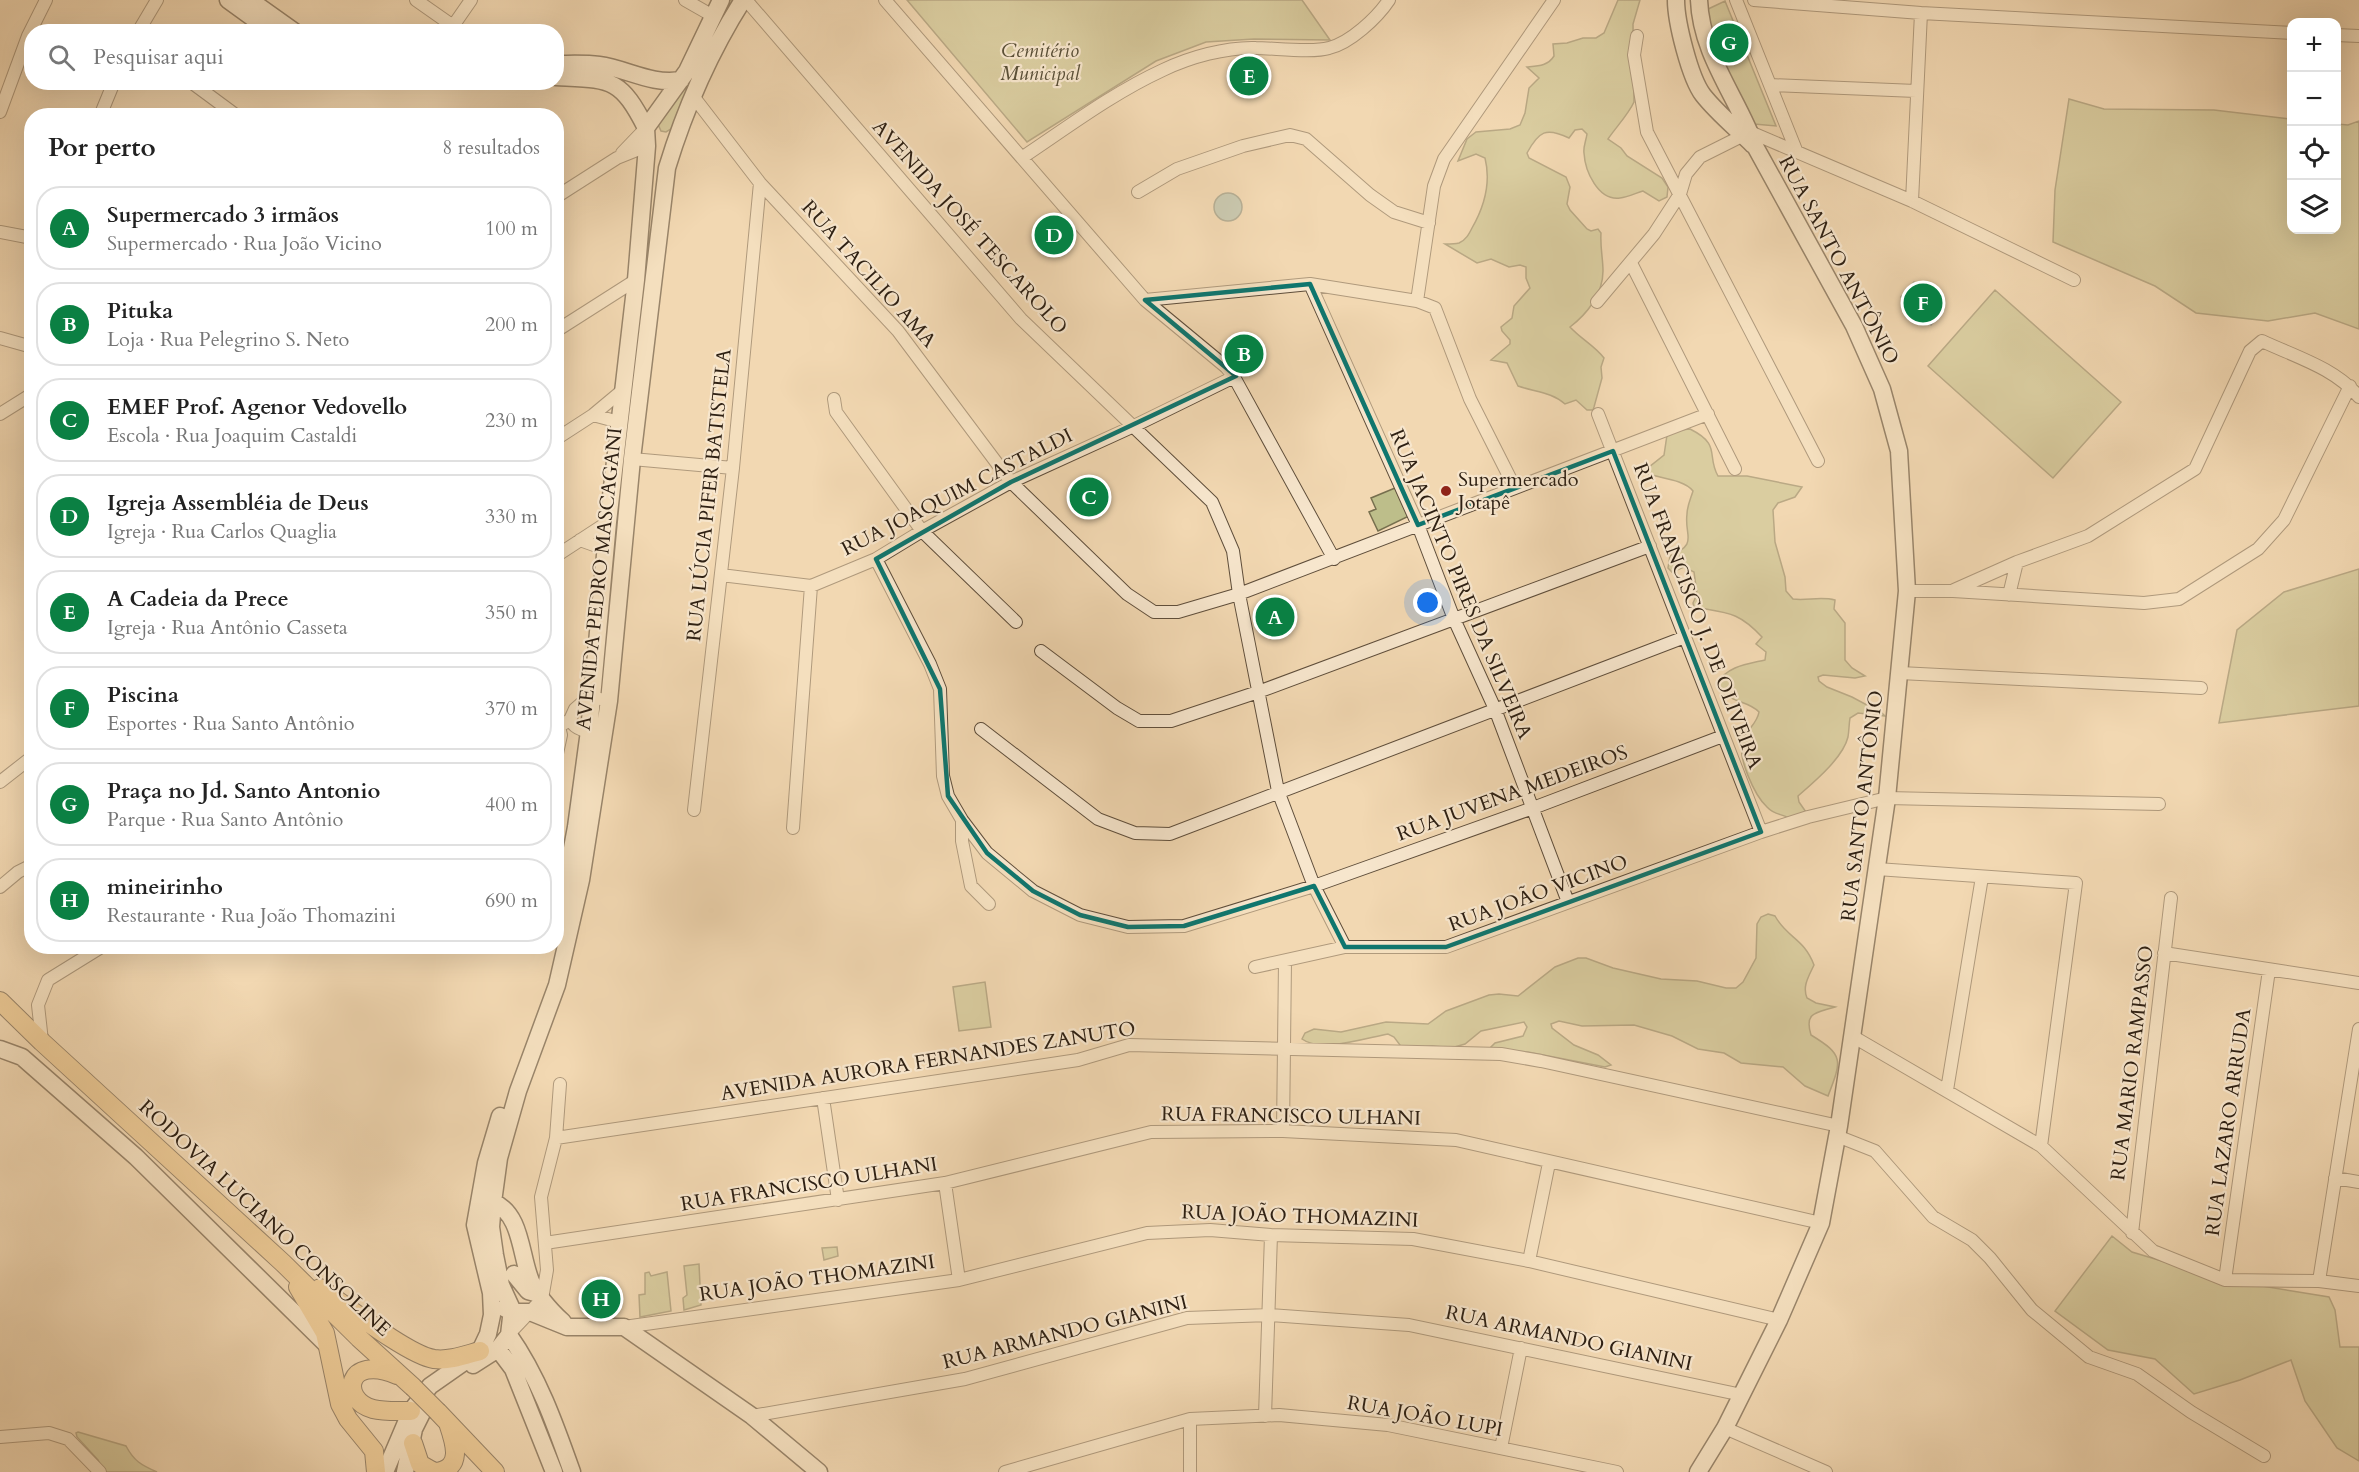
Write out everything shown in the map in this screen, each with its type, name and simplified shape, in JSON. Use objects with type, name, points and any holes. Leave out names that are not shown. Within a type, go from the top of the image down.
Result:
[{"type":"main road","points":[[228,0],[261,24]]},
{"type":"main road","points":[[251,0],[284,24]]},
{"type":"main road","points":[[564,78],[609,82],[627,96],[646,128],[681,80],[721,0]]},
{"type":"main road","name":"AVENIDA PEDRO MASCAGANI","points":[[564,891],[596,731],[609,701],[632,459],[668,168],[682,121],[693,96],[714,50],[744,0]]},
{"type":"main road","name":"RUA SANTO ANTÔNIO","points":[[1676,0],[1686,55],[1701,93],[1727,123],[1750,138]]},
{"type":"main road","name":"RUA SANTO ANTÔNIO","points":[[1698,1472],[1725,1428],[1779,1320],[1821,1222],[1838,1131],[1887,798],[1907,591],[1899,451],[1882,388],[1854,326],[1750,138],[1710,51],[1700,18],[1699,0]]},
{"type":"main road","points":[[564,64],[599,65],[666,82],[681,80]]},
{"type":"main road","points":[[647,146],[674,134],[682,121]]},
{"type":"main road","name":"AVENIDA PEDRO MASCAGANI","points":[[489,1345],[492,1315],[491,1293],[475,1226],[485,1206],[518,1091],[557,985],[581,880],[596,731],[591,699],[605,549],[636,280],[647,146],[646,128]]},
{"type":"main road","name":"AVENIDA PEDRO MASCAGANI","points":[[509,1333],[512,1312],[501,1285],[485,1206],[489,1152],[504,1100],[543,994],[552,954]]},
{"type":"main road","name":"RODOVIA LUCIANO CONSOLINE","points":[[0,1001],[283,1263],[359,1338],[409,1382],[495,1472]]},
{"type":"main road","points":[[0,1049],[22,1057],[136,1157],[329,1347]]},
{"type":"main road","points":[[485,1206],[504,1207],[516,1229],[531,1280],[549,1310],[567,1327]]},
{"type":"main road","points":[[283,1263],[400,1342],[425,1356],[448,1359],[489,1345]]},
{"type":"main road","points":[[283,1263],[319,1321],[329,1347],[340,1404],[348,1419],[374,1451],[376,1472]]},
{"type":"main road","points":[[514,1274],[528,1291],[540,1297]]},
{"type":"main road","points":[[491,1293],[499,1304],[512,1312],[530,1312],[567,1327]]},
{"type":"main road","name":"RUA JOÃO THOMAZINI","points":[[567,1327],[624,1327]]},
{"type":"main road","points":[[624,1327],[752,1416],[819,1472]]},
{"type":"main road","points":[[385,1472],[411,1411],[430,1386],[509,1333],[523,1354],[554,1419],[572,1472]]},
{"type":"main road","points":[[405,1472],[413,1443],[414,1429],[419,1417],[437,1392],[489,1345]]},
{"type":"main road","points":[[489,1345],[513,1369],[554,1472]]},
{"type":"main road","points":[[409,1382],[380,1368],[366,1369],[356,1376],[352,1388],[356,1398],[367,1407],[411,1411]]},
{"type":"main road","points":[[413,1443],[420,1464],[435,1472],[448,1468],[455,1457],[454,1442],[443,1417]]},
{"type":"street","points":[[34,24],[46,0]]},
{"type":"street","points":[[143,24],[157,0]]},
{"type":"street","points":[[416,0],[447,24]]},
{"type":"street","points":[[457,24],[471,0]]},
{"type":"street","points":[[685,0],[712,16]]},
{"type":"street","name":"AVENIDA JOSÉ TESCAROLO","points":[[744,0],[1021,319],[1212,502],[1233,551],[1239,594]]},
{"type":"street","points":[[885,0],[1145,300],[1226,367],[1234,377],[1334,559]]},
{"type":"street","points":[[1023,157],[1092,110],[1163,69],[1206,54],[1253,48],[1329,48],[1354,35],[1381,12],[1389,0]]},
{"type":"street","points":[[1417,302],[1434,186],[1444,159],[1554,0]]},
{"type":"street","points":[[1736,0],[1796,150]]},
{"type":"street","points":[[1754,0],[1921,13],[2287,33]]},
{"type":"street","points":[[1912,201],[1921,13]]},
{"type":"street","points":[[2341,35],[2359,36]]},
{"type":"street","points":[[1637,36],[1634,55],[1647,132],[1818,461]]},
{"type":"street","points":[[0,112],[24,47]]},
{"type":"street","points":[[1770,85],[1916,91]]},
{"type":"street","points":[[103,108],[111,90]]},
{"type":"street","points":[[202,90],[226,108]]},
{"type":"street","name":"RUA TACILIO AMA","points":[[693,96],[760,183],[898,331],[1011,482],[1128,594],[1154,612],[1178,612],[1239,594],[1708,414]]},
{"type":"street","points":[[617,158],[646,128]]},
{"type":"street","points":[[1138,192],[1177,168],[1243,146],[1290,135],[1306,139],[1370,195],[1394,212],[1428,224]]},
{"type":"street","points":[[1597,302],[1654,234],[1680,194],[1686,174],[1700,157],[1750,138],[1796,150],[1912,201],[2074,280]]},
{"type":"street","points":[[564,192],[617,158],[647,146]]},
{"type":"street","name":"RUA LÚCIA PIFER BATISTELA","points":[[694,810],[733,468],[760,183]]},
{"type":"street","points":[[0,232],[24,236]]},
{"type":"street","points":[[1631,263],[1735,469]]},
{"type":"street","points":[[564,326],[636,280]]},
{"type":"street","points":[[1145,300],[1310,284],[1417,302],[1435,308],[1470,399],[1515,488]]},
{"type":"street","name":"RUA JACINTO PIRES DA SILVEIRA","points":[[1310,284],[1418,525],[1454,619],[1495,709],[1568,902]]},
{"type":"street","points":[[0,338],[24,345]]},
{"type":"street","points":[[1953,591],[2017,562],[2088,536],[2195,469],[2250,351],[2262,341],[2333,373],[2350,386],[2359,397]]},
{"type":"street","name":"RUA JOAQUIM CASTALDI","points":[[721,575],[811,586],[876,559],[1011,482],[1234,377]]},
{"type":"street","points":[[1907,591],[1953,591],[2144,603],[2179,599],[2258,549],[2284,520],[2350,386]]},
{"type":"street","points":[[564,435],[593,415],[623,390]]},
{"type":"street","points":[[0,414],[24,399]]},
{"type":"street","points":[[834,399],[836,411],[922,531],[1016,622]]},
{"type":"street","name":"RUA FRANCISCO J. DE OLIVEIRA","points":[[1598,414],[1761,832]]},
{"type":"street","points":[[593,415],[619,422]]},
{"type":"street","points":[[632,459],[733,468]]},
{"type":"street","points":[[564,551],[608,522]]},
{"type":"street","points":[[580,540],[605,549]]},
{"type":"street","points":[[1041,651],[1117,708],[1139,721],[1171,721],[1258,692],[1650,546]]},
{"type":"street","name":"RUA JUVENA MEDEIROS","points":[[876,559],[930,664],[940,689],[944,776],[948,796],[962,820],[987,853],[1033,891],[1080,915],[1128,927],[1184,926],[1314,886],[1533,808],[1723,736]]},
{"type":"street","points":[[2009,595],[2017,562]]},
{"type":"street","points":[[793,828],[811,586]]},
{"type":"street","points":[[1239,594],[1278,791],[1314,886],[1345,947]]},
{"type":"street","points":[[981,729],[1098,819],[1135,834],[1170,834],[1685,637]]},
{"type":"street","points":[[1900,673],[2201,688]]},
{"type":"street","points":[[564,723],[583,702],[591,699],[609,701]]},
{"type":"street","points":[[564,725],[596,731]]},
{"type":"street","points":[[0,782],[24,763]]},
{"type":"street","name":"RUA JOÃO VICINO","points":[[1255,967],[1345,947],[1446,947],[1761,832],[1808,817],[1887,798],[2159,804]]},
{"type":"street","points":[[962,820],[962,841],[971,886],[989,904]]},
{"type":"street","points":[[0,887],[24,869]]},
{"type":"street","points":[[1877,869],[2076,883],[2042,1146]]},
{"type":"street","points":[[1947,1090],[1982,877]]},
{"type":"street","name":"RUA MARIO RAMPASSO","points":[[2132,1233],[2171,898]]},
{"type":"street","points":[[2164,953],[2359,983]]},
{"type":"street","points":[[42,1042],[38,1005],[48,980],[90,954]]},
{"type":"street","points":[[1283,1131],[1285,961]]},
{"type":"street","name":"RUA LAZARO ARRUDA","points":[[2225,1280],[2269,970]]},
{"type":"street","points":[[2319,1281],[2335,1178],[2355,1081],[2359,1029]]},
{"type":"street","points":[[1852,1035],[2042,1146],[2153,1251],[2225,1280],[2319,1281],[2359,1286]]},
{"type":"street","name":"AVENIDA AURORA FERNANDES ZANUTO","points":[[556,1138],[1078,1060],[1130,1045],[1501,1054],[1541,1060],[1838,1131],[1875,1151],[1933,1217],[1972,1240],[1990,1258],[2032,1310],[2089,1358],[2137,1374],[2191,1412],[2264,1456]]},
{"type":"street","points":[[509,1333],[530,1312],[540,1297],[547,1270],[541,1197],[556,1138],[560,1084]]},
{"type":"street","points":[[823,1098],[838,1200]]},
{"type":"street","name":"RUA FRANCISCO ULHANI","points":[[545,1243],[945,1183],[1151,1132],[1283,1131],[1456,1140],[1549,1163],[1821,1222]]},
{"type":"street","points":[[1529,1261],[1549,1163]]},
{"type":"street","points":[[2335,1178],[2359,1182]]},
{"type":"street","points":[[945,1183],[959,1280]]},
{"type":"street","name":"RUA JOÃO THOMAZINI","points":[[624,1327],[959,1280],[1147,1233],[1210,1230],[1271,1235],[1413,1239],[1529,1261],[1779,1320]]},
{"type":"street","points":[[1266,1416],[1271,1235]]},
{"type":"street","name":"RUA ARMANDO GIANINI","points":[[752,1416],[965,1379],[1187,1318],[1269,1315],[1409,1325],[1742,1395]]},
{"type":"street","points":[[1501,1448],[1521,1348]]},
{"type":"street","name":"RUA JOÃO LUPI","points":[[1005,1472],[1190,1419],[1266,1416],[1388,1425],[1617,1472]]},
{"type":"street","points":[[1190,1419],[1190,1472]]},
{"type":"street","points":[[1725,1428],[1826,1472]]},
{"type":"street","points":[[0,1437],[49,1432],[68,1439],[100,1472]]},
{"type":"highlighted area","points":[[1310,284],[1418,525],[1613,451],[1761,832],[1446,947],[1345,947],[1314,886],[1184,926],[1128,927],[1080,915],[1033,891],[987,853],[948,796],[940,689],[876,559],[1011,482],[1236,376],[1145,300]]},
{"type":"green space","points":[[730,0],[735,0],[671,129],[666,132],[661,131],[657,122],[691,76]]},
{"type":"green space","name":"Cemitério Municipal","points":[[907,0],[1302,0],[1330,40],[1254,39],[1206,42],[1156,61],[1027,142]]},
{"type":"green space","points":[[1618,0],[1640,0],[1633,24],[1634,102],[1608,139],[1621,148],[1627,156],[1662,178],[1668,187],[1667,197],[1659,201],[1643,191],[1620,198],[1605,195],[1594,183],[1587,168],[1584,151],[1587,134],[1582,129],[1575,130],[1569,138],[1549,132],[1544,133],[1535,140],[1527,153],[1529,158],[1566,177],[1570,187],[1567,204],[1570,210],[1587,229],[1591,231],[1598,229],[1601,233],[1603,271],[1600,288],[1588,310],[1570,327],[1604,358],[1601,367],[1602,378],[1594,407],[1593,410],[1587,410],[1576,400],[1565,404],[1549,395],[1518,386],[1507,363],[1491,360],[1510,344],[1510,340],[1501,327],[1512,318],[1514,306],[1530,288],[1526,278],[1526,267],[1520,265],[1509,267],[1491,259],[1477,263],[1445,244],[1459,243],[1467,237],[1480,212],[1487,185],[1485,158],[1476,154],[1458,161],[1467,139],[1476,132],[1510,129],[1520,125],[1525,113],[1529,88],[1539,78],[1527,67],[1549,62],[1554,56],[1553,44],[1596,38],[1604,33]]},
{"type":"green space","points":[[1725,1],[1776,126],[1754,124],[1728,76],[1704,11]]},
{"type":"green space","points":[[2069,99],[2104,109],[2214,110],[2287,119],[2287,234],[2341,234],[2341,124],[2348,125],[2359,121],[2359,329],[2315,313],[2268,321],[2196,313],[2155,286],[2053,242],[2055,190]]},
{"type":"green space","points":[[1995,290],[2121,402],[2053,478],[1928,366]]},
{"type":"green space","points":[[1690,429],[1710,445],[1718,476],[1747,476],[1802,487],[1795,497],[1778,503],[1773,510],[1775,542],[1785,577],[1786,591],[1793,599],[1835,600],[1834,609],[1845,623],[1845,660],[1852,668],[1865,676],[1855,678],[1823,675],[1818,677],[1819,681],[1885,716],[1858,713],[1850,718],[1848,737],[1840,753],[1827,769],[1798,796],[1799,802],[1808,815],[1797,825],[1762,802],[1744,765],[1743,740],[1759,712],[1730,698],[1718,683],[1732,669],[1765,660],[1766,652],[1756,644],[1762,637],[1746,622],[1731,614],[1694,607],[1693,603],[1697,594],[1694,572],[1684,567],[1672,572],[1668,568],[1670,556],[1687,543],[1687,511],[1693,491],[1684,484],[1644,471],[1664,455],[1667,435],[1670,431]]},
{"type":"green space","points":[[1395,488],[1409,516],[1378,531],[1369,512],[1376,509],[1371,498]]},
{"type":"green space","points":[[2359,569],[2359,706],[2219,723],[2237,630],[2284,592]]},
{"type":"green space","points":[[1768,914],[1775,916],[1810,956],[1814,965],[1806,985],[1807,998],[1816,1003],[1835,1007],[1817,1012],[1809,1022],[1811,1035],[1830,1048],[1837,1060],[1836,1074],[1828,1096],[1805,1086],[1783,1067],[1741,1063],[1724,1053],[1698,1049],[1672,1036],[1634,1025],[1582,1026],[1559,1021],[1551,1024],[1552,1028],[1574,1045],[1598,1055],[1611,1065],[1605,1067],[1528,1052],[1489,1049],[1495,1043],[1523,1036],[1527,1027],[1524,1022],[1481,1031],[1465,1044],[1451,1048],[1432,1046],[1403,1049],[1394,1037],[1388,1034],[1332,1045],[1310,1043],[1302,1039],[1305,1033],[1314,1029],[1341,1032],[1386,1022],[1428,1024],[1446,1011],[1489,995],[1518,996],[1555,967],[1578,958],[1586,958],[1613,968],[1661,979],[1697,981],[1736,988],[1743,982],[1756,958],[1757,924],[1761,917]]},
{"type":"green space","points":[[985,982],[991,1027],[959,1031],[953,987]]},
{"type":"green space","points":[[2112,1236],[2132,1252],[2225,1280],[2329,1297],[2335,1310],[2340,1347],[2359,1347],[2359,1461],[2337,1448],[2305,1401],[2291,1360],[2240,1380],[2194,1394],[2155,1359],[2108,1350],[2055,1311]]},
{"type":"green space","points":[[837,1247],[838,1256],[824,1260],[822,1248]]},
{"type":"green space","points":[[699,1264],[701,1305],[684,1310],[683,1298],[687,1295],[684,1266]]},
{"type":"green space","points":[[649,1272],[651,1276],[667,1272],[671,1311],[640,1317],[639,1295],[645,1294],[645,1273]]},
{"type":"green space","points":[[78,1432],[126,1446],[138,1462],[157,1472],[104,1472],[98,1460],[77,1437]]},
{"type":"water","points":[[1228,193],[1238,197],[1242,207],[1238,217],[1228,221],[1218,217],[1214,207],[1218,197]]},
{"type":"water","points":[[1914,282],[1944,309],[1931,325],[1901,297]]},
{"type":"place","name":"Praça no Jd. Santo Antonio","points":[[1729,43]]},
{"type":"place","name":"A Cadeia da Prece","points":[[1249,76]]},
{"type":"place","name":"Igreja Assembléia de Deus","points":[[1054,235]]},
{"type":"place","name":"Piscina","points":[[1923,303]]},
{"type":"place","name":"Pituka","points":[[1244,354]]},
{"type":"place","name":"Supermercado Jotapê","points":[[1446,491]]},
{"type":"place","name":"EMEF Prof. Agenor Vedovello","points":[[1089,497]]},
{"type":"place","name":"Supermercado 3 irmãos","points":[[1275,617]]},
{"type":"place","name":"mineirinho","points":[[601,1299]]}]
